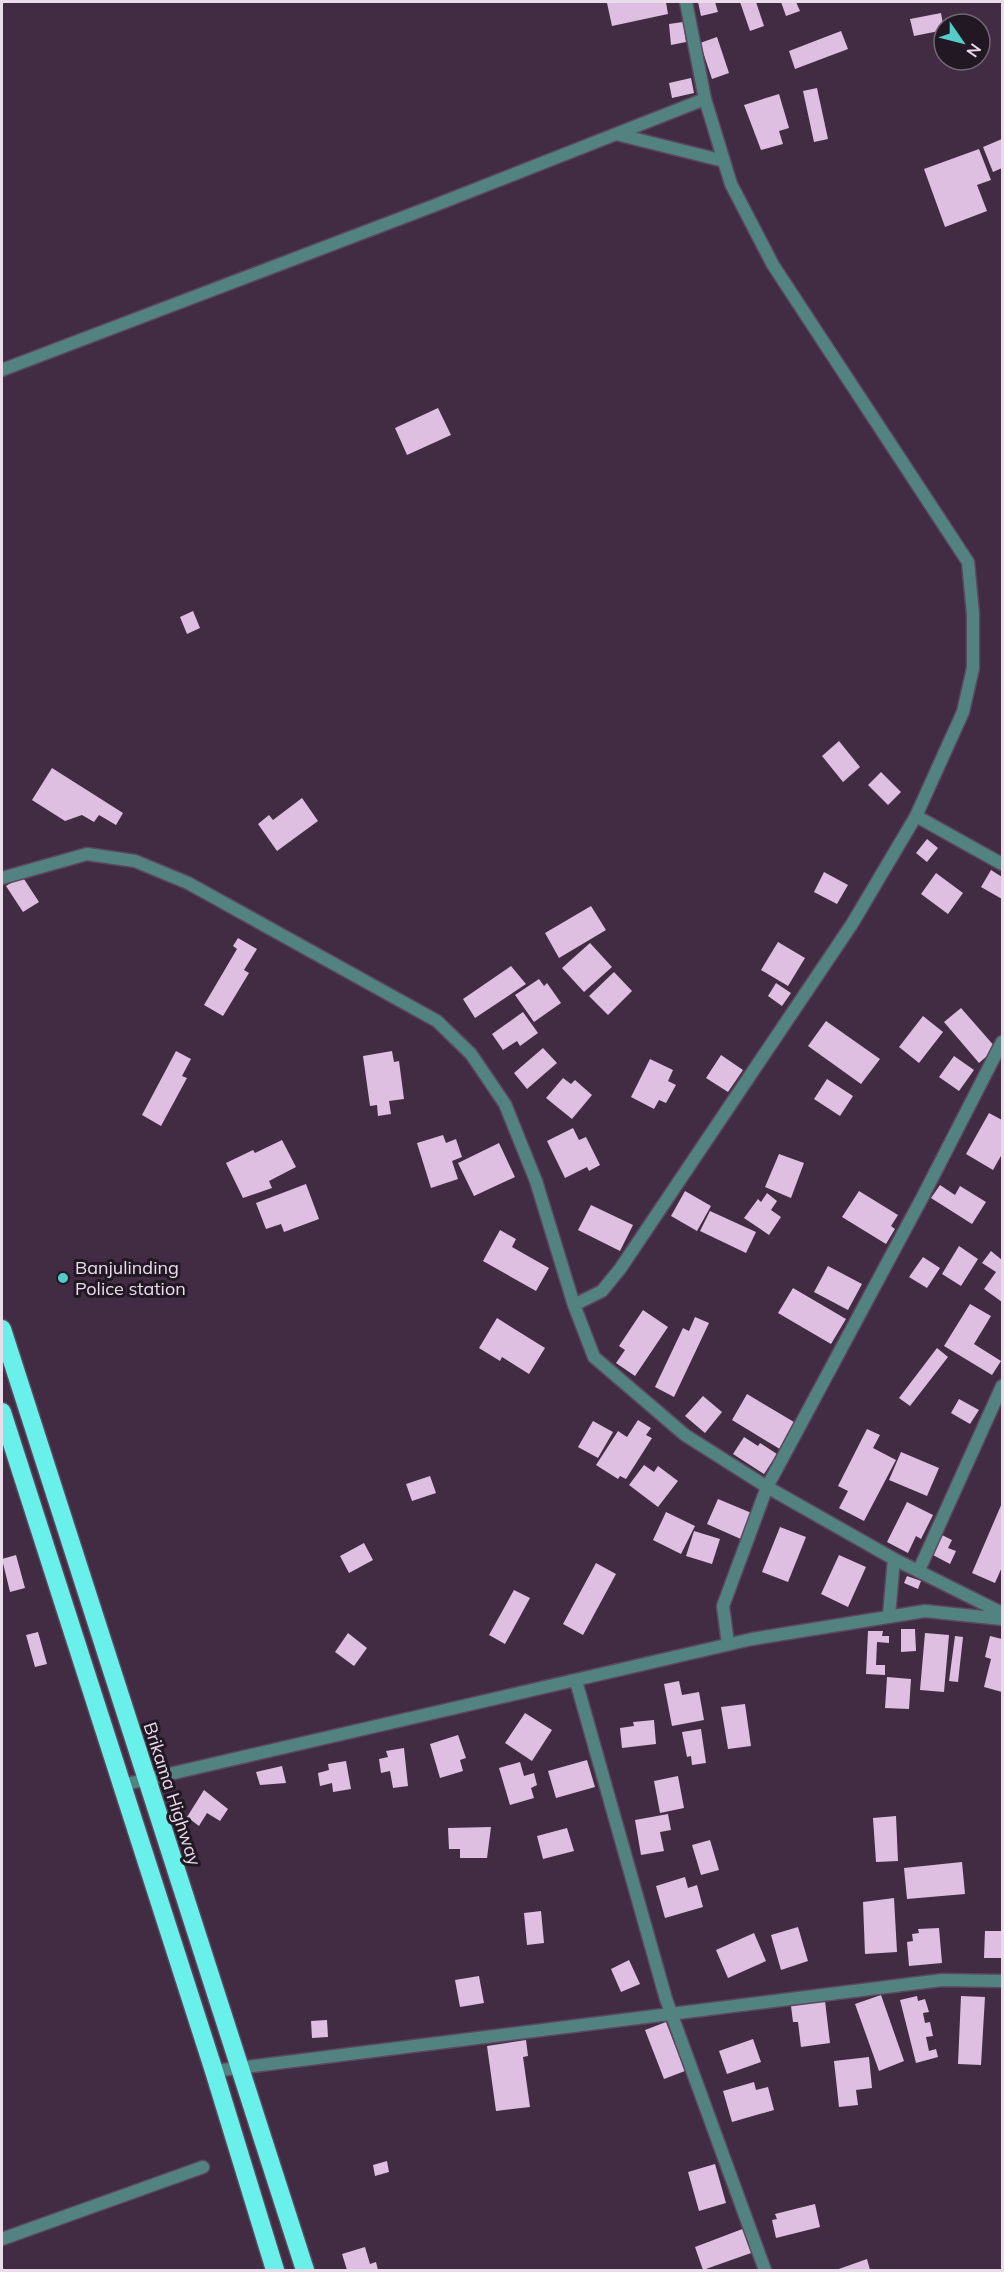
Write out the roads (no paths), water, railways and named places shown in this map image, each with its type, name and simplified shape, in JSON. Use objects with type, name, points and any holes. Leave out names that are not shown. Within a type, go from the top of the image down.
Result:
[{"type":"highway","name":"Brikama Highway","points":[[2,1329],[305,2271]]},
{"type":"highway","points":[[2,1412],[214,2071],[275,2271]]},
{"type":"highway","points":[[17,1461],[40,1451]]},
{"type":"street","points":[[574,1305],[602,1291],[620,1269],[852,924],[916,816],[963,712],[973,668],[973,614],[968,562],[773,265],[731,184],[705,99],[686,2]]},
{"type":"street","points":[[2,370],[433,207],[705,99]]},
{"type":"street","points":[[616,134],[724,161]]},
{"type":"street","points":[[916,816],[1002,864]]},
{"type":"street","points":[[2,878],[87,854],[135,861],[188,883],[437,1021],[471,1054],[505,1104],[536,1181],[574,1305],[594,1357],[685,1435],[767,1487],[894,1559],[1002,1613]]},
{"type":"street","points":[[728,1644],[723,1606],[767,1487],[922,1198],[1002,1042]]},
{"type":"street","points":[[919,1570],[1002,1386]]},
{"type":"street","points":[[889,1615],[894,1559]]},
{"type":"street","points":[[122,1785],[145,1777],[576,1681],[728,1644],[889,1615],[925,1611],[1002,1619]]},
{"type":"street","points":[[576,1681],[671,2012],[765,2271]]},
{"type":"street","points":[[214,2071],[671,2012],[942,1980],[1002,1981]]},
{"type":"street","points":[[2,2239],[204,2167]]},
{"type":"place","name":"Banjulinding Police station","points":[[63,1278]]}]
